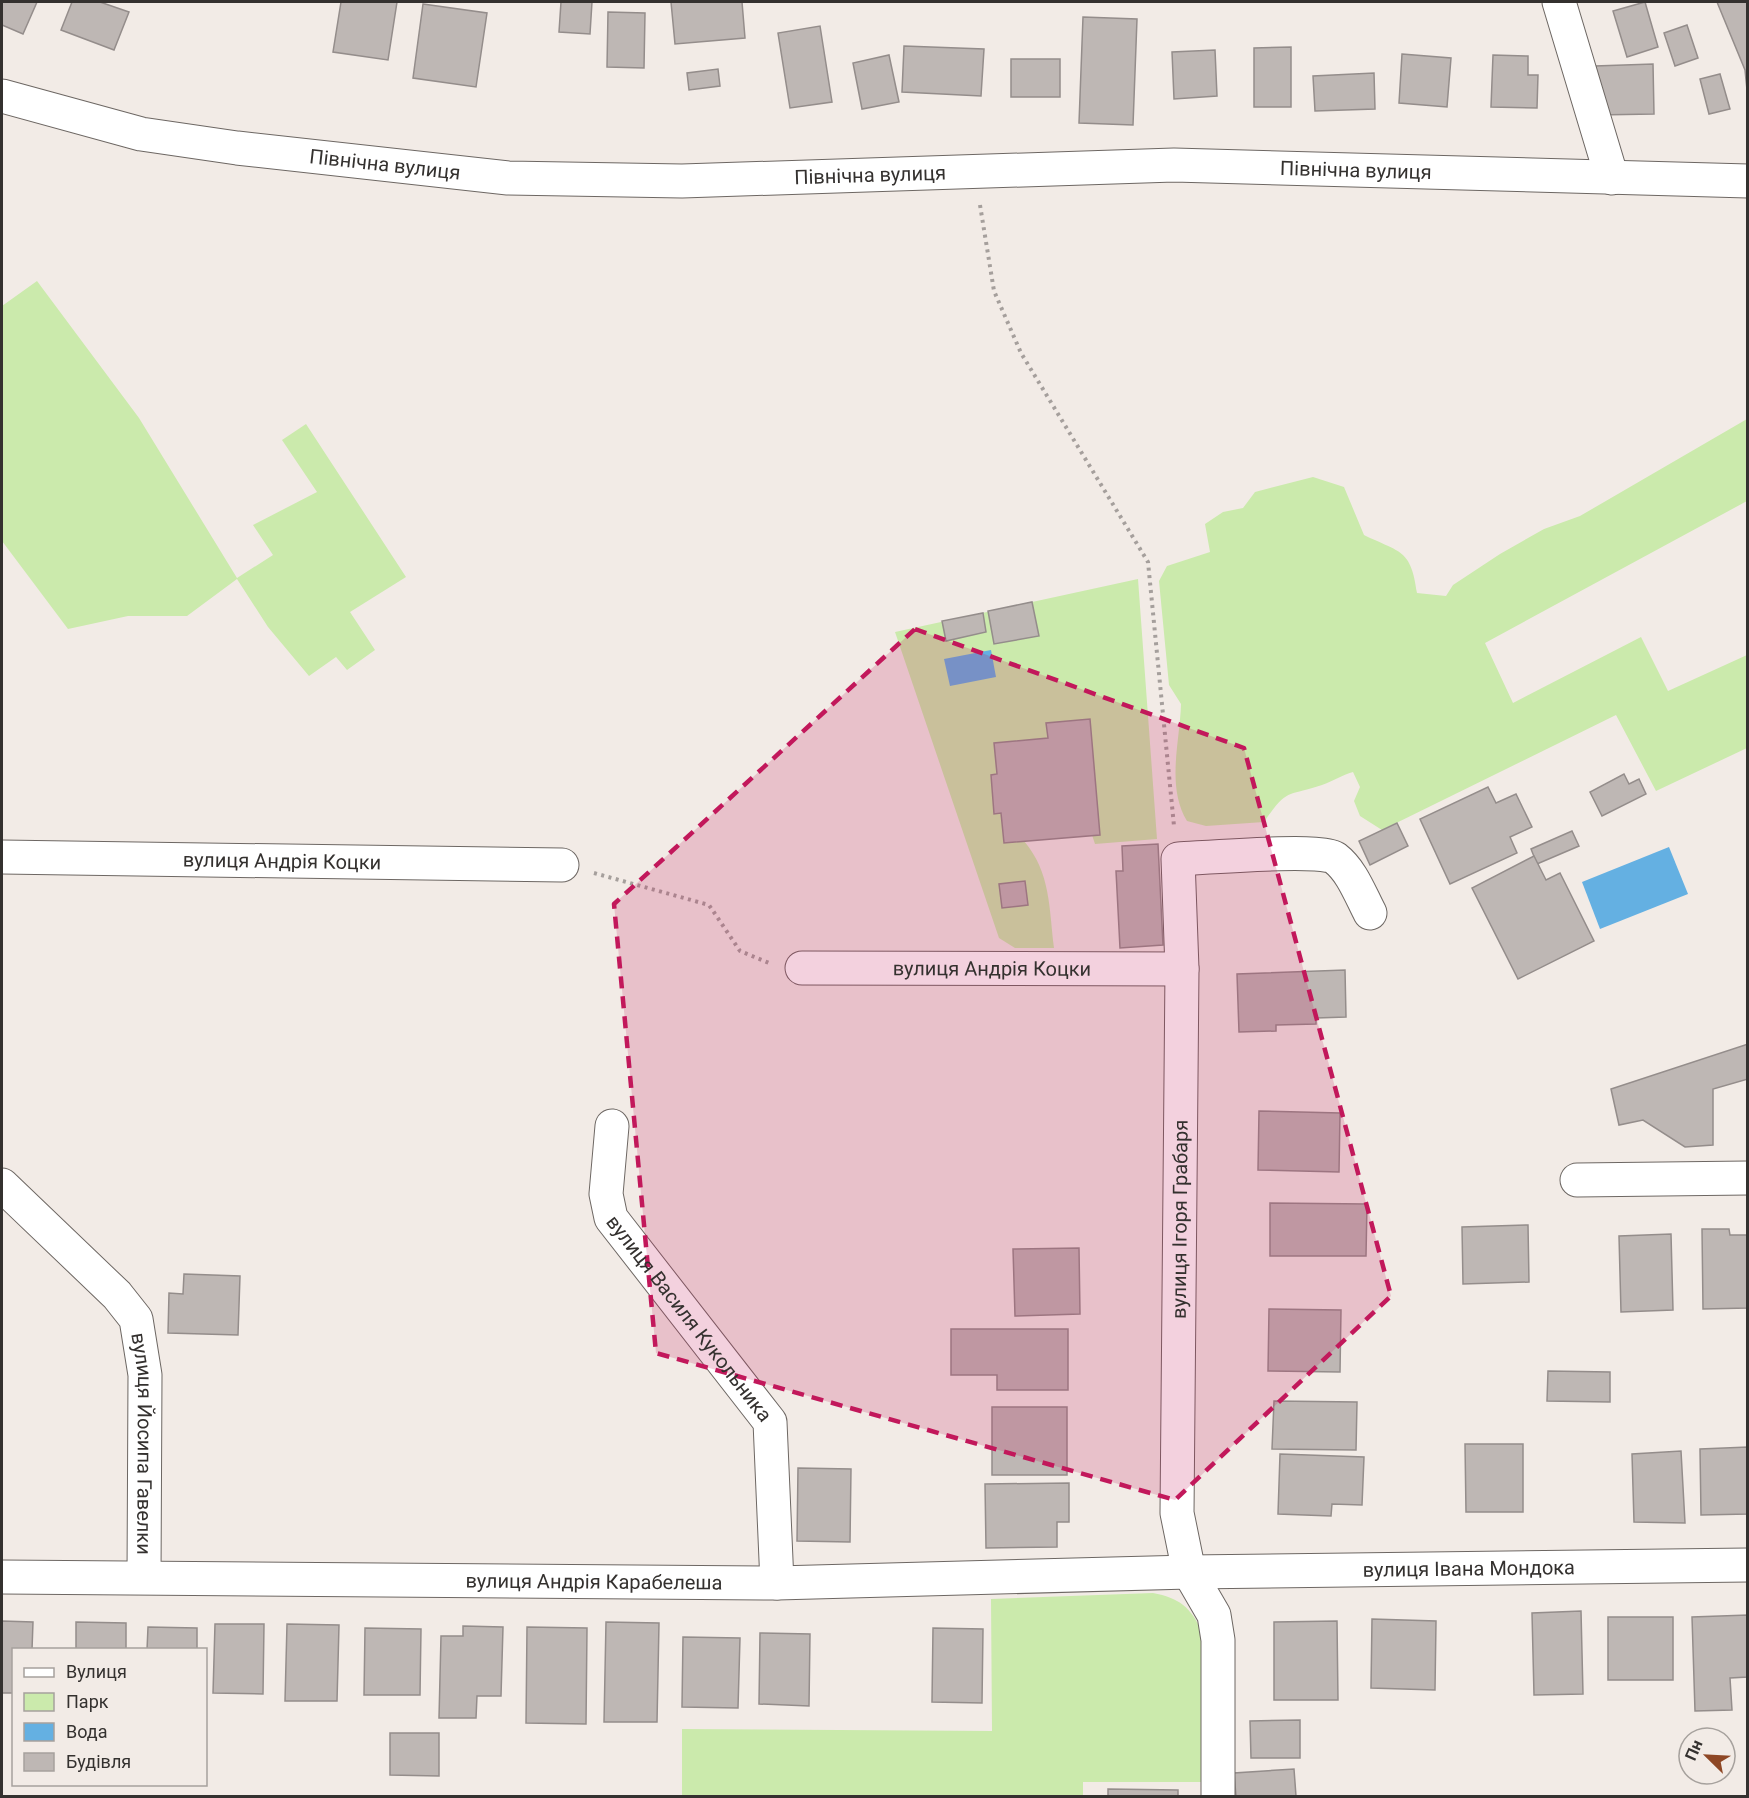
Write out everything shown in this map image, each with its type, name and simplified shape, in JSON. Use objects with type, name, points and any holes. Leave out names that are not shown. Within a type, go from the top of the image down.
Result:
[{"type":"street","points":[[1559,2],[1612,178]]},
{"type":"street","name":"Північна вулиця","points":[[2,96],[141,134],[237,148],[508,178],[682,182],[1174,165],[1748,181]]},
{"type":"street","points":[[1178,859],[1333,855],[1347,869],[1370,913]]},
{"type":"street","name":"вулиця Андрія Коцки","points":[[2,857],[562,864]]},
{"type":"street","name":"вулиця Ігоря Грабаря","points":[[1178,859],[1182,969],[1177,1513],[1189,1572],[1214,1615],[1218,1640],[1218,1797]]},
{"type":"street","name":"вулиця Андрія Коцки","points":[[802,968],[1182,969]]},
{"type":"street","name":"вулиця Василя Кукольника","points":[[612,1126],[606,1194],[611,1218],[749,1390],[770,1422],[777,1583]]},
{"type":"street","points":[[1577,1180],[1748,1178]]},
{"type":"street","name":"вулиця Йосипа Гавелки","points":[[2,1185],[117,1295],[136,1319],[145,1375],[144,1577]]},
{"type":"street","name":"вулиця Івана Мондока","points":[[1189,1572],[1748,1565]]},
{"type":"street","name":"вулиця Андрія Карабелеша","points":[[2,1577],[777,1583],[1189,1572]]},
{"type":"path","points":[[974,172],[994,291],[1021,353],[1148,562],[1178,859]]},
{"type":"path","points":[[562,864],[709,905],[740,951],[774,965],[802,968]]},
{"type":"highlighted area","points":[[915,629],[1244,748],[1391,1296],[1175,1500],[656,1353],[614,904]]},
{"type":"green space","points":[[37,281],[139,418],[237,578],[273,555],[253,525],[317,492],[282,440],[306,424],[406,577],[350,612],[375,650],[347,670],[336,657],[309,676],[268,627],[237,579],[187,616],[128,616],[68,629],[2,541],[2,306]]},
{"type":"green space","points":[[1747,419],[1747,501],[1485,643],[1513,703],[1641,637],[1668,691],[1747,655],[1747,748],[1656,791],[1616,715],[1382,830],[1360,816],[1354,801],[1360,787],[1353,772],[1289,795],[1278,803],[1264,822],[1206,826],[1187,821],[1177,793],[1176,779],[1181,704],[1169,685],[1159,581],[1167,566],[1210,552],[1205,524],[1223,512],[1243,508],[1255,492],[1313,477],[1344,487],[1364,535],[1402,554],[1411,568],[1417,593],[1446,596],[1453,585],[1500,554],[1544,529],[1580,516]]},
{"type":"green space","points":[[1138,579],[1157,839],[1095,844],[1092,835],[1100,834],[1089,719],[1046,724],[1048,738],[995,743],[997,774],[991,775],[994,814],[1001,813],[1004,843],[1024,841],[1039,866],[1047,891],[1054,948],[1015,948],[999,938],[895,632]]},
{"type":"green space","points":[[1153,1593],[1183,1605],[1189,1610],[1202,1632],[1203,1782],[1083,1782],[1083,1796],[682,1796],[682,1729],[992,1731],[991,1599]]},
{"type":"water","points":[[991,650],[996,677],[950,686],[944,659]]},
{"type":"water","points":[[1669,847],[1688,894],[1600,929],[1582,882]]},
{"type":"building","points":[[2,2],[37,2],[23,34],[2,25]]},
{"type":"building","points":[[72,2],[100,2],[129,12],[114,50],[61,30]]},
{"type":"building","points":[[341,2],[397,2],[388,60],[333,52]]},
{"type":"building","points":[[561,2],[592,2],[590,34],[559,32]]},
{"type":"building","points":[[671,2],[742,2],[745,38],[675,44]]},
{"type":"building","points":[[1645,2],[1658,47],[1627,57],[1613,11]]},
{"type":"building","points":[[1717,2],[1748,2],[1748,100],[1745,70]]},
{"type":"building","points":[[423,4],[487,13],[476,87],[413,78]]},
{"type":"building","points":[[608,12],[645,13],[644,68],[607,67]]},
{"type":"building","points":[[1083,17],[1137,19],[1133,125],[1079,123]]},
{"type":"building","points":[[1687,25],[1698,58],[1675,66],[1664,33]]},
{"type":"building","points":[[820,26],[832,102],[790,108],[778,33]]},
{"type":"building","points":[[904,46],[984,49],[981,96],[902,92]]},
{"type":"building","points":[[1291,47],[1291,107],[1254,107],[1254,48]]},
{"type":"building","points":[[1215,50],[1217,96],[1174,99],[1172,52]]},
{"type":"building","points":[[1402,54],[1451,58],[1447,107],[1399,103]]},
{"type":"building","points":[[889,55],[899,102],[862,109],[853,63]]},
{"type":"building","points":[[1493,55],[1528,56],[1528,75],[1538,75],[1537,108],[1491,107]]},
{"type":"building","points":[[1011,59],[1060,59],[1060,97],[1011,97]]},
{"type":"building","points":[[1653,64],[1654,114],[1596,115],[1595,66]]},
{"type":"building","points":[[718,69],[720,86],[689,90],[687,73]]},
{"type":"building","points":[[1374,73],[1375,109],[1315,111],[1313,76]]},
{"type":"building","points":[[1720,74],[1730,109],[1709,114],[1700,79]]},
{"type":"building","points":[[1032,602],[1039,636],[994,644],[988,611]]},
{"type":"building","points":[[983,613],[986,632],[946,641],[942,621]]},
{"type":"building","points":[[1090,719],[1100,835],[1004,843],[1001,813],[994,814],[991,775],[997,774],[994,743],[1048,738],[1046,723]]},
{"type":"building","points":[[1624,774],[1629,784],[1639,779],[1646,794],[1602,816],[1590,792]]},
{"type":"building","points":[[1488,787],[1496,803],[1516,794],[1532,827],[1510,837],[1517,853],[1450,884],[1420,819]]},
{"type":"building","points":[[1397,823],[1408,846],[1370,865],[1359,841]]},
{"type":"building","points":[[1572,831],[1579,846],[1537,864],[1531,849]]},
{"type":"building","points":[[1158,844],[1163,945],[1120,948],[1116,871],[1123,871],[1122,846]]},
{"type":"building","points":[[1534,856],[1546,880],[1560,873],[1594,941],[1518,979],[1472,888]]},
{"type":"building","points":[[1025,881],[1028,905],[1002,908],[999,884]]},
{"type":"building","points":[[1345,970],[1346,1017],[1316,1018],[1316,1024],[1276,1025],[1276,1031],[1239,1032],[1237,974]]},
{"type":"building","points":[[1748,1044],[1748,1079],[1713,1089],[1713,1145],[1685,1147],[1643,1120],[1619,1125],[1611,1089]]},
{"type":"building","points":[[1259,1111],[1340,1113],[1339,1172],[1258,1170]]},
{"type":"building","points":[[1270,1203],[1367,1204],[1366,1256],[1270,1256]]},
{"type":"building","points":[[1528,1225],[1529,1282],[1463,1284],[1462,1227]]},
{"type":"building","points":[[1702,1229],[1729,1229],[1730,1235],[1748,1235],[1748,1308],[1703,1309]]},
{"type":"building","points":[[1671,1234],[1673,1310],[1621,1312],[1619,1236]]},
{"type":"building","points":[[1079,1248],[1080,1314],[1015,1316],[1013,1249]]},
{"type":"building","points":[[184,1274],[240,1276],[238,1335],[168,1333],[169,1293],[183,1294]]},
{"type":"building","points":[[1269,1309],[1341,1310],[1340,1372],[1268,1371]]},
{"type":"building","points":[[951,1329],[1068,1329],[1068,1390],[997,1390],[997,1375],[951,1375]]},
{"type":"building","points":[[1548,1371],[1610,1372],[1610,1402],[1547,1401]]},
{"type":"building","points":[[1274,1401],[1357,1402],[1356,1450],[1272,1449]]},
{"type":"building","points":[[992,1407],[1067,1407],[1067,1475],[992,1475]]},
{"type":"building","points":[[1465,1444],[1523,1444],[1523,1512],[1466,1512]]},
{"type":"building","points":[[1748,1447],[1748,1514],[1701,1515],[1700,1449]]},
{"type":"building","points":[[1681,1451],[1685,1523],[1634,1522],[1632,1454]]},
{"type":"building","points":[[1280,1454],[1364,1457],[1362,1505],[1332,1504],[1331,1516],[1278,1514]]},
{"type":"building","points":[[798,1468],[851,1469],[850,1542],[797,1541]]},
{"type":"building","points":[[1069,1483],[1069,1522],[1057,1522],[1057,1547],[986,1548],[985,1484]]},
{"type":"building","points":[[1581,1611],[1583,1694],[1534,1695],[1532,1613]]},
{"type":"building","points":[[1748,1615],[1748,1677],[1730,1678],[1732,1710],[1695,1711],[1692,1617]]},
{"type":"building","points":[[1608,1617],[1673,1617],[1673,1680],[1608,1680]]},
{"type":"building","points":[[1372,1619],[1436,1621],[1435,1690],[1371,1688]]},
{"type":"building","points":[[2,1621],[33,1622],[32,1648],[12,1648],[12,1693],[2,1693]]},
{"type":"building","points":[[1337,1621],[1338,1700],[1274,1700],[1274,1622]]},
{"type":"building","points":[[76,1622],[126,1623],[126,1648],[76,1648]]},
{"type":"building","points":[[606,1622],[659,1623],[657,1722],[604,1722]]},
{"type":"building","points":[[215,1624],[264,1624],[263,1694],[213,1693]]},
{"type":"building","points":[[287,1624],[339,1625],[337,1701],[285,1701]]},
{"type":"building","points":[[463,1626],[503,1627],[501,1696],[477,1696],[476,1718],[439,1718],[441,1636],[463,1636]]},
{"type":"building","points":[[148,1627],[197,1628],[197,1648],[147,1648]]},
{"type":"building","points":[[527,1627],[587,1628],[586,1724],[526,1723]]},
{"type":"building","points":[[365,1628],[421,1629],[420,1695],[364,1695]]},
{"type":"building","points":[[933,1628],[983,1629],[982,1703],[932,1702]]},
{"type":"building","points":[[760,1633],[810,1634],[809,1706],[759,1704]]},
{"type":"building","points":[[683,1637],[740,1638],[738,1708],[682,1707]]},
{"type":"building","points":[[1300,1720],[1300,1758],[1251,1758],[1250,1721]]},
{"type":"building","points":[[390,1733],[439,1733],[439,1776],[390,1775]]},
{"type":"building","points":[[1294,1769],[1296,1796],[1236,1796],[1234,1773]]},
{"type":"building","points":[[1108,1789],[1178,1790],[1178,1796],[1108,1796]]}]
